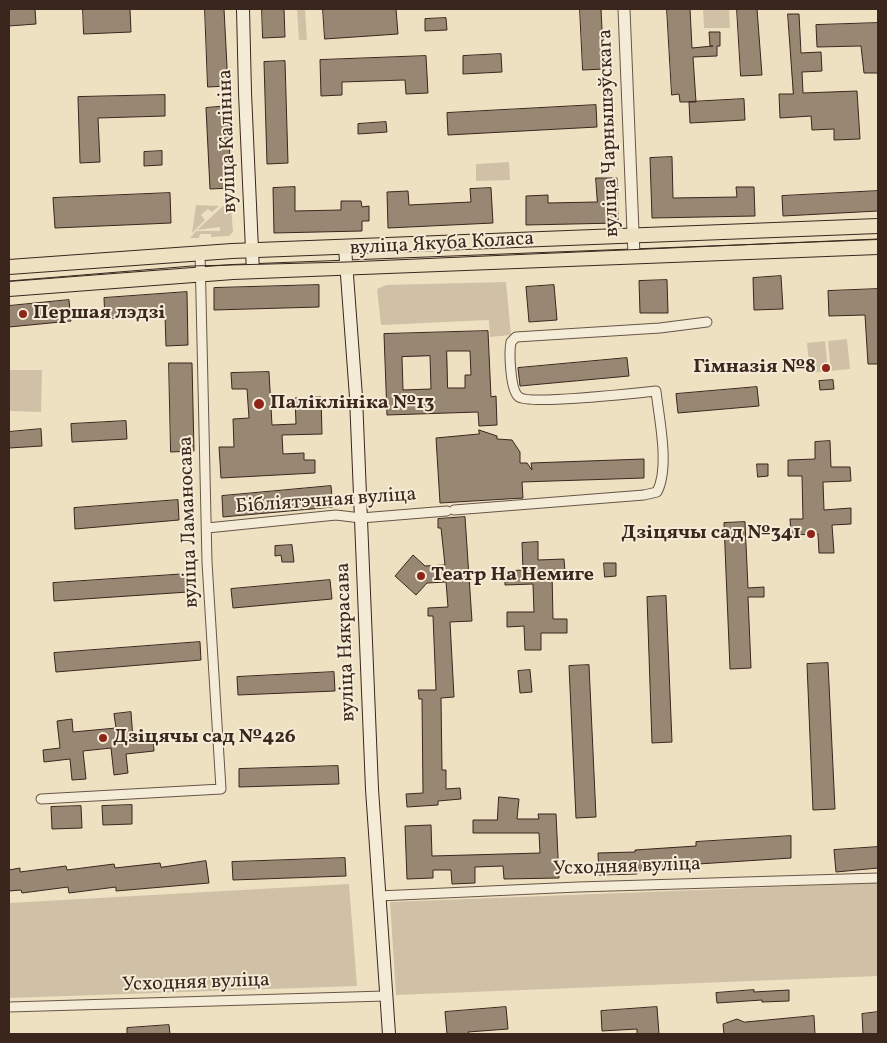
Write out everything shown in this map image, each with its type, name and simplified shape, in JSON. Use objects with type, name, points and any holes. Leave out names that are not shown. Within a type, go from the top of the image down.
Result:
[{"type":"main road","name":"вуліца Калініна","points":[[243,9],[253,272]]},
{"type":"main road","name":"вуліца Якуба Коласа","points":[[9,267],[252,250],[345,248],[878,226]]},
{"type":"main road","name":"вуліца Якуба Коласа","points":[[9,289],[201,274],[878,247]]},
{"type":"main road","name":"вуліца Някрасава","points":[[345,248],[353,343],[378,896],[389,1034]]},
{"type":"street","name":"вуліца Чарнышэўскага","points":[[624,9],[634,256]]},
{"type":"street","name":"вуліца Ламаносава","points":[[41,799],[221,789],[207,571],[200,253]]},
{"type":"street","name":"Бібліятэчная вуліца","points":[[207,528],[336,515],[361,518],[473,507],[644,495],[657,492],[662,481],[663,461],[656,391],[528,400],[519,397],[513,389],[511,342],[516,337],[660,328],[707,322]]},
{"type":"street","name":"Усходняя вуліца","points":[[378,896],[578,887],[878,878]]},
{"type":"street","name":"Усходняя вуліца","points":[[9,1007],[385,996]]},
{"type":"shaded area","points":[[297,9],[305,9],[307,40],[299,40]]},
{"type":"shaded area","points":[[703,9],[729,9],[730,28],[704,28]]},
{"type":"shaded area","points":[[509,162],[510,180],[476,181],[476,164]]},
{"type":"shaded area","points":[[196,205],[219,206],[212,212],[208,209],[201,215],[205,220],[192,233]]},
{"type":"shaded area","points":[[223,206],[231,206],[233,232],[229,236],[211,237],[211,234],[200,234],[199,238],[190,238],[196,231],[220,231],[220,227],[197,230]]},
{"type":"shaded area","points":[[506,282],[511,335],[490,337],[489,320],[381,325],[377,289],[386,285]]},
{"type":"shaded area","points":[[847,339],[850,369],[831,371],[828,341]]},
{"type":"shaded area","points":[[825,341],[828,371],[810,373],[807,343]]},
{"type":"shaded area","points":[[9,370],[42,370],[41,412],[9,411]]},
{"type":"shaded area","points":[[878,883],[878,976],[396,995],[390,902]]},
{"type":"shaded area","points":[[349,884],[357,986],[9,998],[9,903]]},
{"type":"building","points":[[9,9],[35,9],[36,24],[9,26]]},
{"type":"building","points":[[83,9],[130,9],[131,32],[84,34]]},
{"type":"building","points":[[205,9],[224,9],[228,86],[208,87]]},
{"type":"building","points":[[262,9],[284,9],[285,37],[263,38]]},
{"type":"building","points":[[323,9],[396,9],[398,34],[325,39]]},
{"type":"building","points":[[580,9],[601,9],[604,69],[583,70]]},
{"type":"building","points":[[667,9],[690,9],[692,48],[713,46],[710,46],[709,32],[720,32],[720,46],[717,46],[717,56],[693,57],[696,102],[680,102],[679,94],[672,95]]},
{"type":"building","points":[[737,9],[757,9],[762,75],[741,76]]},
{"type":"building","points":[[788,14],[799,14],[801,53],[821,52],[822,71],[802,72],[803,93],[857,91],[860,139],[834,140],[834,129],[812,130],[811,116],[780,118],[779,94],[793,94]]},
{"type":"building","points":[[446,18],[447,30],[425,31],[425,19]]},
{"type":"building","points":[[878,23],[878,73],[864,73],[861,46],[817,47],[816,25]]},
{"type":"building","points":[[501,54],[502,72],[463,74],[463,56]]},
{"type":"building","points":[[426,56],[428,93],[406,94],[405,80],[342,82],[342,95],[321,96],[320,60]]},
{"type":"building","points":[[285,61],[288,163],[267,164],[264,62]]},
{"type":"building","points":[[165,95],[165,116],[98,118],[100,162],[80,163],[78,97]]},
{"type":"building","points":[[744,99],[745,120],[690,123],[689,102]]},
{"type":"building","points":[[596,105],[597,127],[448,135],[447,113]]},
{"type":"building","points":[[228,106],[231,188],[210,189],[206,108]]},
{"type":"building","points":[[386,122],[387,132],[358,134],[358,124]]},
{"type":"building","points":[[162,151],[162,165],[144,166],[144,152]]},
{"type":"building","points":[[672,157],[673,198],[737,197],[736,187],[754,187],[755,216],[652,218],[650,158]]},
{"type":"building","points":[[596,178],[617,178],[618,223],[526,225],[526,196],[548,195],[548,203],[597,202]]},
{"type":"building","points":[[295,187],[295,211],[341,210],[341,201],[361,201],[362,207],[369,206],[369,221],[362,221],[362,231],[274,233],[273,188]]},
{"type":"building","points":[[491,188],[493,223],[388,228],[387,192],[408,191],[409,205],[471,202],[470,189]]},
{"type":"building","points":[[878,191],[878,211],[783,216],[782,196]]},
{"type":"building","points":[[170,193],[171,223],[55,228],[53,198]]},
{"type":"building","points":[[781,276],[783,309],[754,310],[753,278]]},
{"type":"building","points":[[667,280],[668,313],[640,313],[639,281]]},
{"type":"building","points":[[319,285],[319,307],[214,310],[214,288]]},
{"type":"building","points":[[554,285],[557,320],[529,322],[526,287]]},
{"type":"building","points":[[878,289],[878,364],[868,364],[865,315],[829,316],[828,291]]},
{"type":"building","points":[[187,292],[188,345],[166,346],[165,315],[105,319],[104,298]]},
{"type":"building","points":[[69,300],[71,321],[9,327],[9,306]]},
{"type":"building","points":[[488,331],[491,397],[496,396],[497,425],[479,426],[478,412],[387,415],[384,334]],"holes":[[[447,351],[470,351],[471,375],[465,375],[465,388],[448,388]],[[430,356],[431,389],[403,390],[402,357]]]},
{"type":"building","points":[[627,358],[629,376],[520,386],[518,368]]},
{"type":"building","points":[[169,363],[192,363],[194,451],[171,452]]},
{"type":"building","points":[[269,372],[272,425],[296,424],[295,398],[321,397],[322,434],[282,435],[283,454],[304,453],[304,460],[315,460],[315,473],[221,478],[219,447],[234,447],[233,419],[249,418],[247,389],[232,389],[231,373]]},
{"type":"building","points":[[833,380],[834,389],[820,390],[819,381]]},
{"type":"building","points":[[757,387],[759,406],[678,413],[676,394]]},
{"type":"building","points":[[126,421],[127,439],[72,442],[71,424]]},
{"type":"building","points":[[41,429],[42,446],[9,448],[9,432]]},
{"type":"building","points":[[479,430],[497,436],[497,439],[512,440],[520,452],[520,463],[527,463],[532,470],[531,463],[644,459],[644,478],[522,482],[523,498],[440,503],[436,438],[479,434]]},
{"type":"building","points":[[830,441],[831,467],[850,467],[851,481],[823,482],[824,510],[851,508],[851,524],[832,525],[834,553],[819,553],[818,534],[791,535],[790,519],[803,519],[802,476],[788,476],[788,460],[815,459],[815,442]]},
{"type":"building","points":[[757,464],[768,464],[768,476],[758,477]]},
{"type":"building","points":[[331,486],[333,507],[223,517],[222,496]]},
{"type":"building","points":[[178,500],[179,520],[75,529],[74,508]]},
{"type":"building","points":[[465,517],[472,621],[450,622],[454,697],[441,698],[442,770],[446,770],[446,789],[460,788],[461,799],[438,801],[438,805],[407,807],[406,794],[423,793],[422,699],[419,699],[418,690],[436,690],[433,616],[428,616],[428,608],[448,607],[446,582],[427,583],[416,595],[395,576],[413,555],[425,566],[445,565],[441,528],[438,528],[438,519]]},
{"type":"building","points":[[745,522],[748,588],[764,587],[764,597],[748,597],[751,668],[730,669],[724,523]]},
{"type":"building","points":[[538,542],[538,560],[564,559],[565,572],[552,572],[553,619],[567,619],[567,633],[541,633],[541,650],[525,650],[524,626],[507,627],[507,612],[534,612],[533,584],[505,585],[505,571],[523,570],[522,543]]},
{"type":"building","points":[[292,545],[294,562],[282,562],[281,555],[275,556],[275,546]]},
{"type":"building","points":[[604,563],[616,563],[616,576],[605,577]]},
{"type":"building","points":[[187,574],[188,592],[54,601],[53,583]]},
{"type":"building","points":[[330,580],[332,599],[233,608],[231,589]]},
{"type":"building","points":[[666,596],[672,742],[652,743],[647,597]]},
{"type":"building","points":[[200,642],[201,660],[56,672],[54,653]]},
{"type":"building","points":[[828,663],[835,809],[813,810],[807,664]]},
{"type":"building","points":[[589,665],[596,817],[576,818],[569,666]]},
{"type":"building","points":[[530,670],[532,692],[520,693],[518,671]]},
{"type":"building","points":[[334,672],[335,691],[238,695],[237,677]]},
{"type":"building","points":[[131,712],[133,739],[153,737],[154,751],[126,754],[128,773],[114,775],[111,748],[83,751],[86,779],[72,780],[70,759],[44,762],[43,750],[60,748],[57,721],[72,719],[73,732],[116,728],[114,714]]},
{"type":"building","points":[[338,766],[339,784],[239,787],[239,769]]},
{"type":"building","points":[[499,797],[519,799],[517,819],[539,819],[538,814],[556,814],[559,878],[504,879],[503,866],[475,867],[475,883],[452,884],[451,870],[433,870],[433,878],[407,879],[405,826],[431,825],[432,856],[540,853],[539,833],[473,833],[473,820],[497,820]]},
{"type":"building","points":[[132,805],[132,824],[103,825],[102,806]]},
{"type":"building","points":[[81,806],[82,828],[52,829],[51,807]]},
{"type":"building","points":[[791,836],[791,858],[698,864],[698,868],[637,871],[637,874],[599,875],[598,853],[635,852],[635,850],[696,846],[696,842]]},
{"type":"building","points":[[878,847],[878,868],[836,872],[834,850]]},
{"type":"building","points":[[345,858],[346,876],[233,880],[232,862]]},
{"type":"building","points":[[206,861],[209,883],[116,891],[116,887],[69,893],[68,887],[22,893],[21,890],[9,891],[9,870],[20,868],[20,872],[66,866],[67,870],[114,864],[115,868],[160,863],[161,867]]},
{"type":"building","points":[[754,990],[754,992],[789,990],[789,1001],[762,1002],[762,1000],[717,1003],[716,993]]},
{"type":"building","points":[[506,1007],[508,1029],[468,1032],[469,1034],[447,1034],[445,1012]]},
{"type":"building","points":[[657,1007],[659,1034],[637,1034],[637,1029],[602,1031],[601,1011]]},
{"type":"building","points":[[878,1012],[878,1034],[863,1034],[862,1014]]},
{"type":"building","points":[[814,1016],[815,1034],[724,1034],[723,1024],[737,1019],[744,1022]]},
{"type":"building","points":[[169,1025],[170,1034],[127,1034],[127,1028]]},
{"type":"tram line","points":[[9,281],[192,266],[347,262],[878,239]]},
{"type":"place","name":"Першая лэдзі","points":[[23,314]]},
{"type":"place","name":"Гімназія №8","points":[[826,368]]},
{"type":"place","name":"Паліклініка №13","points":[[259,404]]},
{"type":"place","name":"Дзіцячы сад №341","points":[[811,534]]},
{"type":"place","name":"Театр На Немиге","points":[[421,576]]},
{"type":"place","name":"Дзіцячы сад №426","points":[[103,738]]}]
